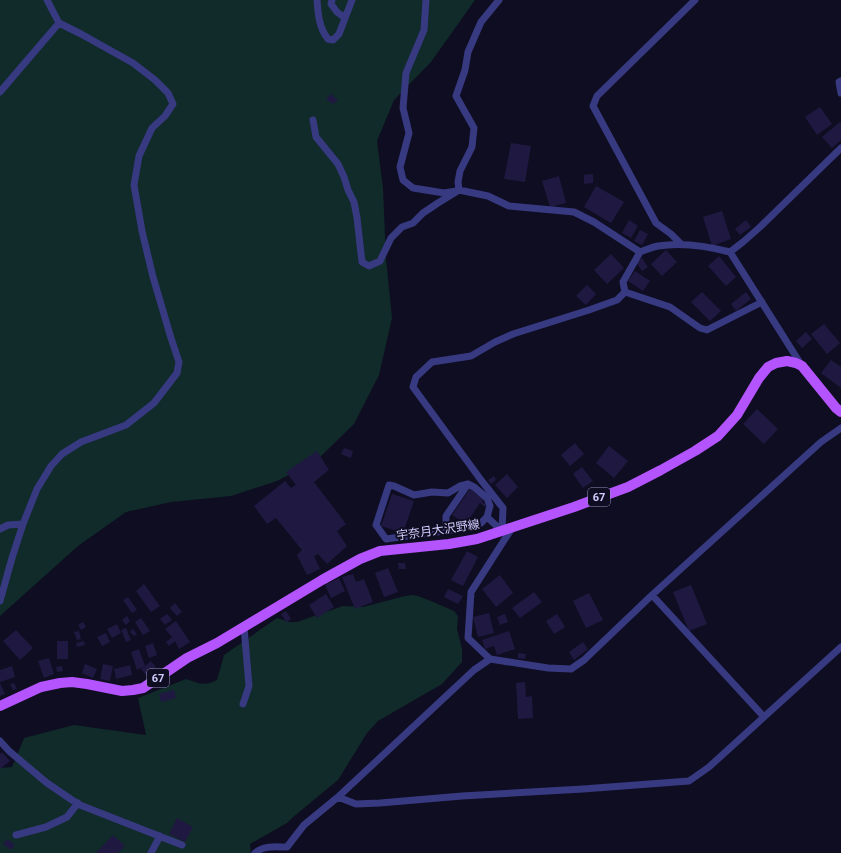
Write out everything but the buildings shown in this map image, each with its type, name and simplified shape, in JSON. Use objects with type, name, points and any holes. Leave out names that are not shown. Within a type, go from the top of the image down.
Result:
[{"type":"main road","name":"宇奈月大沢野線","points":[[0,706],[41,687],[60,683],[72,682],[122,691],[143,688],[187,658],[217,643],[360,559],[380,552],[449,544],[477,539],[574,507],[628,487],[681,459],[718,436],[737,415],[759,378],[768,367],[776,363],[787,361],[802,366]]},
{"type":"main road","points":[[802,366],[836,408],[841,412]]},
{"type":"street","points":[[0,601],[23,524],[37,489],[51,466],[62,454],[81,442],[126,426],[154,403],[177,373],[179,362],[153,277],[142,232],[134,185],[139,156],[152,128],[165,116],[173,104],[168,93],[133,62],[59,23],[47,0]]},
{"type":"street","points":[[317,0],[322,32],[328,39],[333,40],[339,34],[352,0]]},
{"type":"street","points":[[332,0],[331,4],[336,12],[345,18]]},
{"type":"street","points":[[426,0],[424,30],[406,73],[403,108],[409,132],[400,167],[403,180],[413,188],[444,193],[459,190],[488,196],[510,206],[574,212],[594,222],[640,252]]},
{"type":"street","points":[[459,190],[458,182],[460,171],[472,147],[474,128],[456,96],[465,70],[468,52],[481,22],[499,0]]},
{"type":"street","points":[[681,244],[671,234],[656,223],[593,106],[597,96],[695,0]]},
{"type":"street","points":[[0,92],[59,23]]},
{"type":"street","points":[[841,81],[839,82],[841,94]]},
{"type":"street","points":[[313,120],[316,137],[338,164],[354,202],[362,262],[369,266],[380,261],[391,238],[402,227],[413,223],[423,213],[459,190]]},
{"type":"street","points":[[730,252],[760,227],[841,148]]},
{"type":"street","points":[[625,292],[624,282],[640,252],[656,246],[681,244],[716,248],[730,252],[802,366]]},
{"type":"street","points":[[625,292],[670,307],[700,328],[707,330],[762,302]]},
{"type":"street","points":[[625,292],[617,300],[513,334],[495,342],[471,356],[432,362],[416,377],[412,387],[503,508],[507,530],[471,592],[468,638],[490,659],[535,666],[571,669],[584,660],[652,595],[821,442],[841,428]]},
{"type":"street","points":[[451,530],[446,524],[446,516],[468,484]]},
{"type":"street","points":[[468,484],[487,498],[490,506],[487,517],[481,523],[474,526],[386,538],[376,525],[389,485],[414,495],[432,492],[448,493],[460,486],[468,484]]},
{"type":"street","points":[[487,517],[507,530]]},
{"type":"street","points":[[0,529],[8,525],[23,524]]},
{"type":"street","points":[[652,595],[764,717]]},
{"type":"street","points":[[243,704],[249,686],[244,627]]},
{"type":"street","points":[[338,797],[356,804],[364,804],[689,780],[709,767],[841,647]]},
{"type":"street","points":[[255,853],[259,849],[270,847],[287,847],[304,825],[338,797],[474,670],[490,659]]},
{"type":"street","points":[[0,741],[9,751],[47,783],[78,803],[182,845]]},
{"type":"street","points":[[16,835],[46,826],[67,817],[78,803]]},
{"type":"street","points":[[151,853],[160,836]]},
{"type":"green space","points":[[0,0],[475,0],[431,62],[394,100],[377,141],[383,188],[386,259],[392,318],[379,375],[354,424],[317,460],[277,481],[231,496],[171,502],[126,512],[78,546],[0,616]]},
{"type":"green space","points":[[412,595],[418,596],[454,611],[458,616],[457,629],[462,649],[462,662],[442,684],[378,721],[367,733],[338,780],[287,823],[250,844],[251,853],[0,853],[0,768],[12,767],[24,738],[74,725],[146,735],[138,698],[186,679],[204,684],[217,680],[224,655],[277,618],[290,622],[297,622],[343,606],[363,607]]}]
